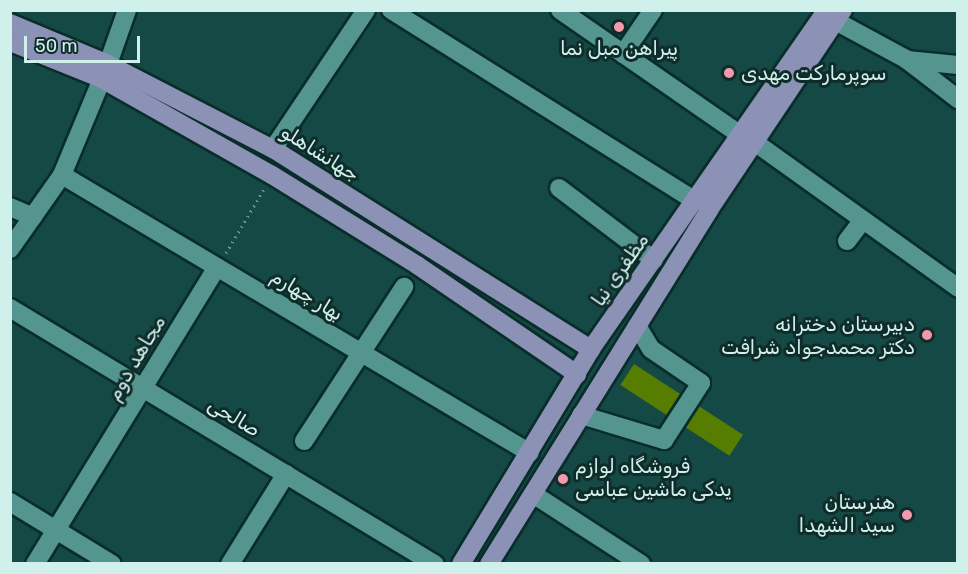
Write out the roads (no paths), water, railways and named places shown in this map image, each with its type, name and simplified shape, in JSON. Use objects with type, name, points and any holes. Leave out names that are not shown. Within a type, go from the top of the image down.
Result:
[{"type":"main road","points":[[696,201],[732,129],[814,10]]},
{"type":"main road","name":"مظفری نیا","points":[[461,564],[591,349],[696,201],[826,10]]},
{"type":"main road","points":[[725,185],[760,146],[846,15]]},
{"type":"main road","points":[[489,564],[725,185],[846,15]]},
{"type":"main road","name":"جهانشاهلو","points":[[10,23],[105,71],[273,149],[591,349]]},
{"type":"main road","name":"جهانشاهلو","points":[[10,42],[105,71],[492,316],[577,374]]},
{"type":"main road","points":[[492,316],[514,317],[515,306],[507,296]]},
{"type":"street","points":[[10,249],[62,176],[127,10]]},
{"type":"street","points":[[273,149],[366,10]]},
{"type":"street","points":[[391,10],[696,201]]},
{"type":"street","points":[[560,10],[732,129]]},
{"type":"street","points":[[623,54],[653,10]]},
{"type":"street","points":[[846,15],[957,99]]},
{"type":"street","points":[[906,59],[957,64]]},
{"type":"street","points":[[760,146],[957,288]]},
{"type":"street","name":"بهار چهارم","points":[[62,176],[530,453]]},
{"type":"street","points":[[559,188],[654,260]]},
{"type":"street","points":[[10,207],[33,217]]},
{"type":"street","points":[[847,241],[863,220]]},
{"type":"street","name":"مجاهد دوم","points":[[35,564],[217,267]]},
{"type":"street","points":[[304,441],[404,287]]},
{"type":"street","name":"صالحی","points":[[10,308],[435,564]]},
{"type":"street","points":[[581,416],[664,440],[695,393],[701,383],[651,349],[637,326]]},
{"type":"street","points":[[230,564],[286,474]]},
{"type":"street","points":[[533,494],[642,564]]},
{"type":"street","points":[[10,502],[112,564]]},
{"type":"place","name":"پیراهن مبل نما","points":[[619,27]]},
{"type":"place","name":"سوپرمارکت مهدی","points":[[729,73]]},
{"type":"place","name":"دبیرستان دخترانه دکتر محمدجواد شرافت","points":[[927,335]]},
{"type":"place","name":"فروشگاه لوازم یدکی ماشین عباسی","points":[[563,479]]},
{"type":"place","name":"هنرستان سید الشهدا","points":[[907,515]]}]
